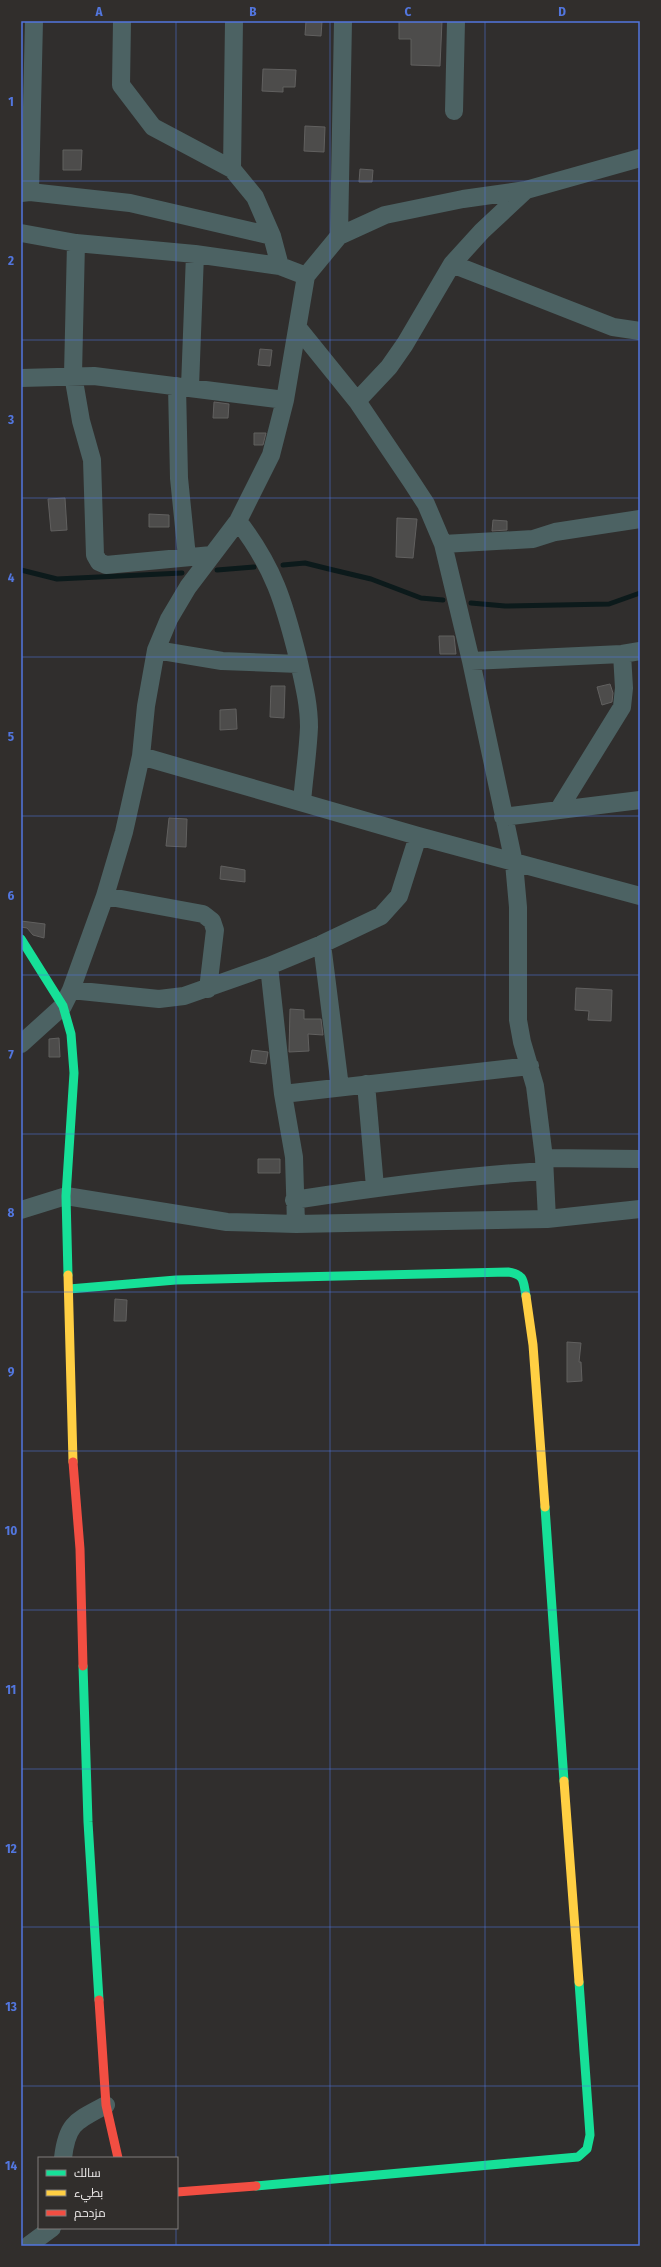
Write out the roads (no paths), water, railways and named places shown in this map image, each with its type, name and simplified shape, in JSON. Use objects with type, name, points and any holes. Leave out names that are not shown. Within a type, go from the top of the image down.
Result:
[{"type":"street","points":[[34,21],[26,192],[130,203],[272,236]]},
{"type":"street","points":[[122,21],[121,85],[153,127],[232,168],[255,197],[272,236],[280,266]]},
{"type":"street","points":[[232,168],[234,21]]},
{"type":"street","points":[[339,236],[343,21]]},
{"type":"street","points":[[454,111],[456,21]]},
{"type":"street","points":[[21,1044],[67,998],[105,896],[124,832],[141,756],[146,706],[156,650],[169,619],[188,587],[238,521],[271,455],[285,400],[306,276],[339,236],[384,215],[464,199],[526,190],[640,158]]},
{"type":"street","points":[[356,401],[388,367],[405,344],[452,264],[482,231],[526,190]]},
{"type":"street","points":[[21,234],[76,243],[195,254],[280,266],[306,276]]},
{"type":"street","points":[[76,243],[73,375],[81,421],[92,460],[95,555],[99,562],[106,565],[212,555]]},
{"type":"street","points":[[187,557],[180,478],[184,386],[195,254]]},
{"type":"street","points":[[452,264],[613,327],[640,331]]},
{"type":"street","points":[[298,328],[356,401],[426,504],[443,544],[471,661],[514,863],[518,907],[518,1020],[522,1042],[536,1086],[544,1165],[547,1219]]},
{"type":"street","points":[[21,378],[73,375],[184,386],[285,400]]},
{"type":"street","points":[[443,544],[533,539],[555,532],[640,519]]},
{"type":"street","points":[[238,521],[254,542],[271,570],[285,607],[306,692],[308,726],[302,802]]},
{"type":"street","points":[[156,650],[222,661],[299,664]]},
{"type":"street","points":[[471,661],[622,654],[640,651]]},
{"type":"street","points":[[559,809],[622,706],[624,688],[622,654]]},
{"type":"street","points":[[141,756],[514,863],[640,896]]},
{"type":"street","points":[[503,817],[640,800]]},
{"type":"street","points":[[67,998],[159,999],[184,996],[208,989],[322,944],[380,916],[399,896],[418,836]]},
{"type":"street","points":[[105,896],[203,914],[212,921],[215,930],[208,989]]},
{"type":"street","points":[[21,940],[67,998],[71,1034],[74,1073],[66,1196],[88,1822],[106,2105],[118,2157]]},
{"type":"street","points":[[322,944],[340,1087]]},
{"type":"street","points":[[269,966],[283,1094],[294,1157],[294,1200],[296,1224]]},
{"type":"street","points":[[283,1094],[530,1066]]},
{"type":"street","points":[[366,1084],[375,1187]]},
{"type":"street","points":[[294,1200],[375,1187],[479,1175],[544,1165],[640,1159]]},
{"type":"street","points":[[21,1210],[66,1196],[227,1222],[296,1224],[547,1219],[640,1210]]},
{"type":"street","points":[[69,1290],[176,1280],[508,1272],[518,1274],[524,1279],[533,1345],[590,2136],[587,2149],[578,2158],[178,2192]]},
{"type":"street","points":[[64,2157],[66,2138],[71,2127],[106,2105]]},
{"type":"street","points":[[27,2242],[50,2229]]},
{"type":"waterway","points":[[283,565],[305,563],[371,579],[421,598],[443,600]]},
{"type":"waterway","points":[[217,570],[254,567]]},
{"type":"waterway","points":[[21,570],[57,579],[182,573]]},
{"type":"waterway","points":[[471,603],[505,606],[609,604],[640,593]]}]
